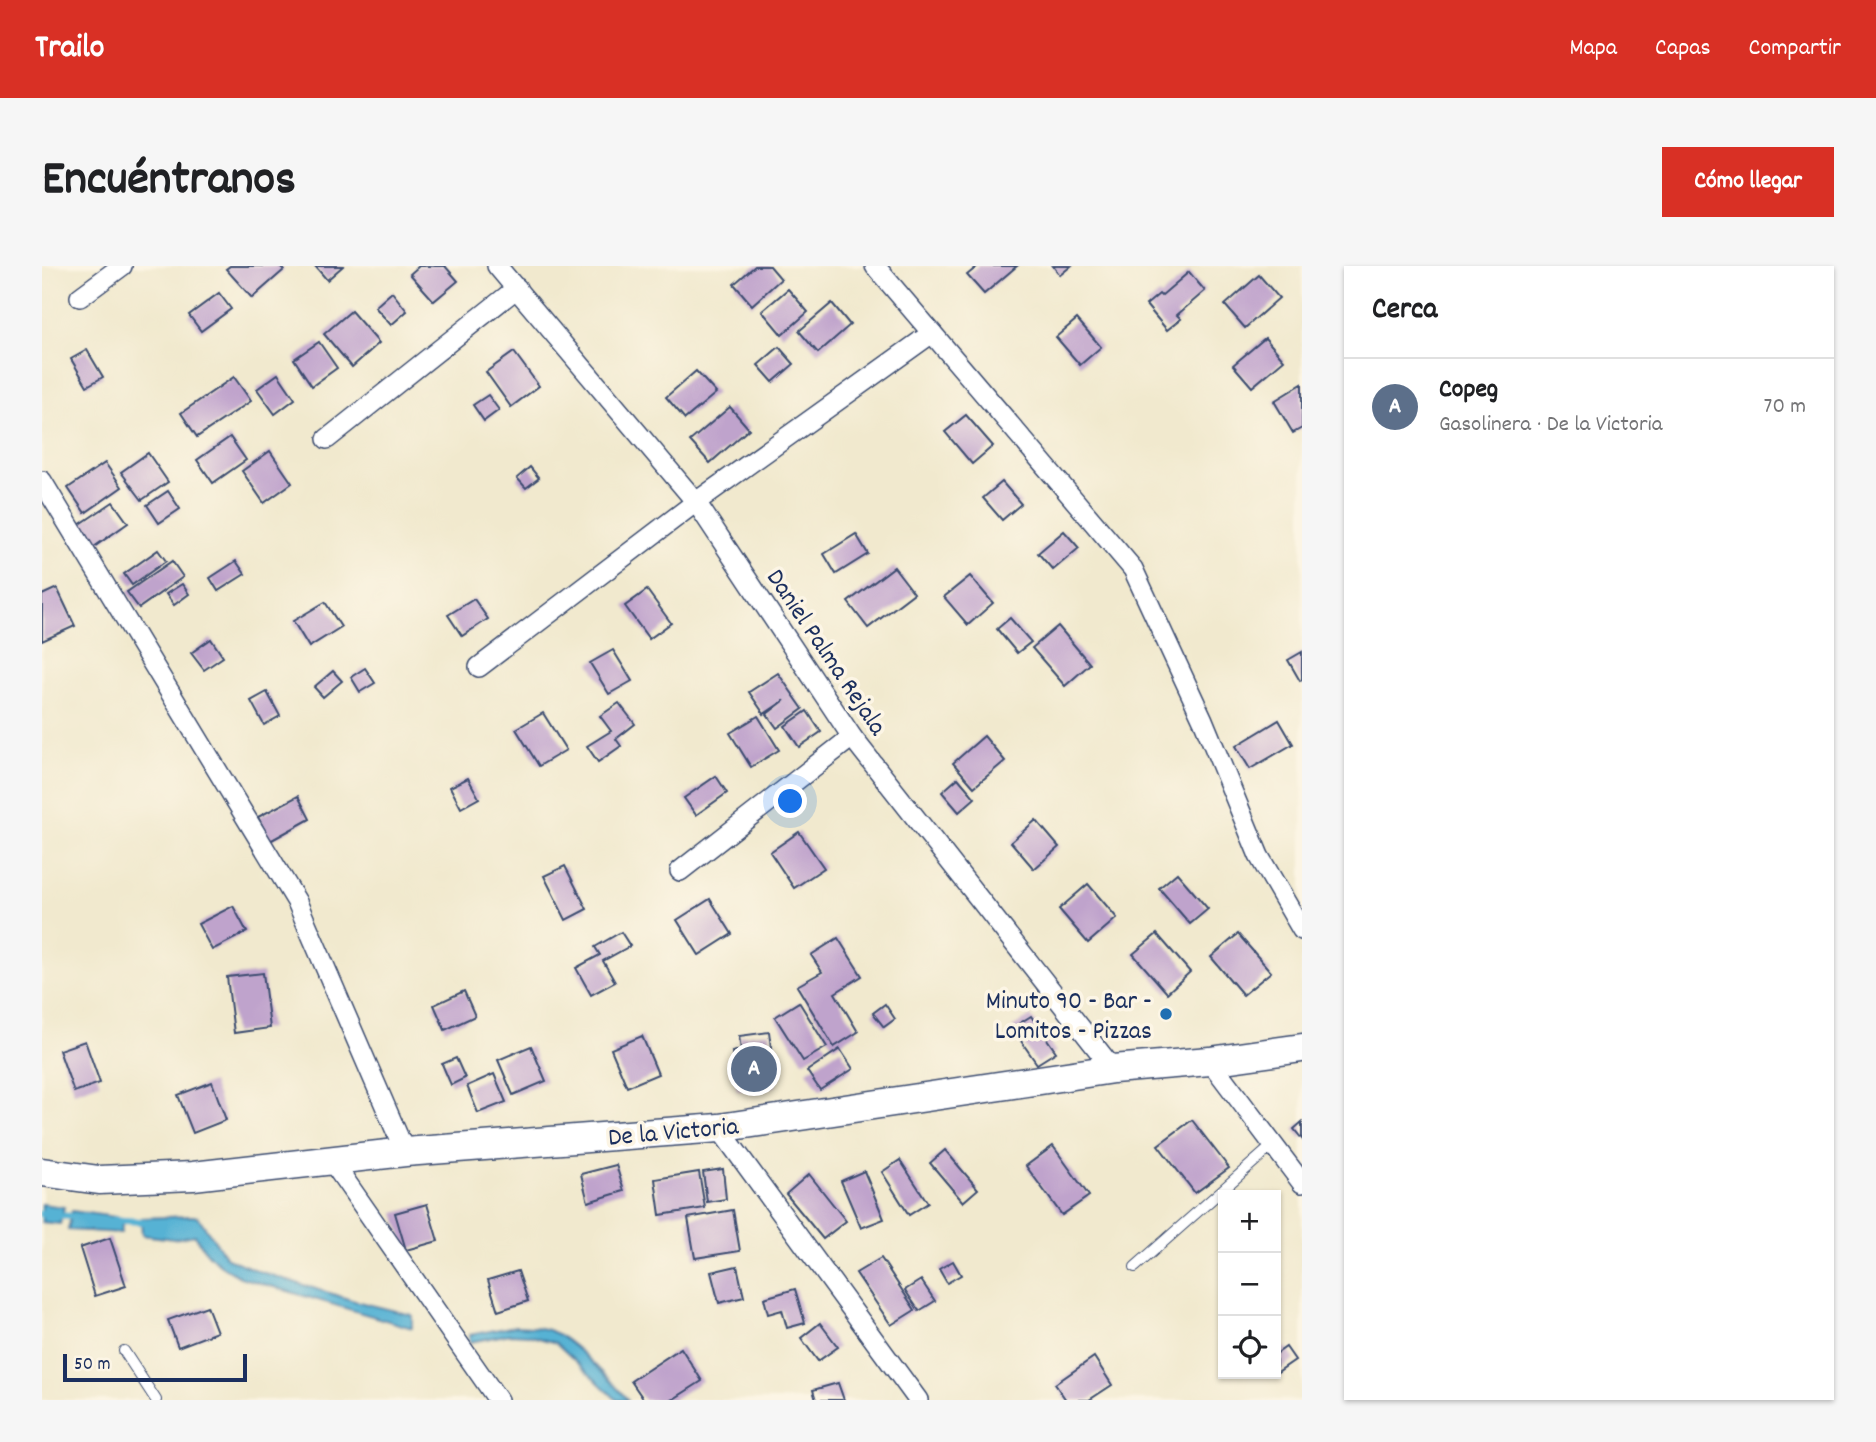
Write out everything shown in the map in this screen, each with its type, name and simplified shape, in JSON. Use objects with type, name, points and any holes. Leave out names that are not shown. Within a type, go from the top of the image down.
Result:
[{"type":"main road","name":"De la Victoria","points":[[42,1172],[99,1180],[192,1176],[405,1152],[719,1128],[1112,1069],[1210,1061],[1302,1048]]},
{"type":"street","points":[[80,297],[122,266]]},
{"type":"street","name":"Daniel Palma Rejala","points":[[497,266],[696,502],[852,737],[1112,1069]]},
{"type":"street","points":[[875,266],[1133,569],[1203,720],[1259,856],[1302,930]]},
{"type":"street","points":[[327,439],[517,288]]},
{"type":"street","points":[[479,667],[696,502],[932,332]]},
{"type":"street","points":[[42,481],[297,902],[405,1152]]},
{"type":"street","points":[[680,871],[852,737]]},
{"type":"street","points":[[1210,1061],[1302,1183]]},
{"type":"street","points":[[719,1128],[918,1400]]},
{"type":"street","points":[[331,1160],[498,1400]]},
{"type":"lane","points":[[1135,1266],[1272,1146]]},
{"type":"lane","points":[[124,1351],[156,1400]]},
{"type":"water","points":[[42,1204],[64,1207],[60,1224],[42,1222]]},
{"type":"water","points":[[72,1211],[123,1218],[121,1233],[68,1230]]},
{"type":"water","points":[[198,1217],[227,1258],[258,1271],[355,1301],[412,1315],[412,1328],[240,1277],[214,1260],[195,1235],[174,1239],[142,1235],[141,1218]]},
{"type":"water","points":[[515,1326],[544,1329],[562,1337],[628,1400],[617,1400],[556,1343],[528,1335],[510,1334],[470,1342],[469,1335]]},
{"type":"building","points":[[230,266],[280,266],[284,270],[252,298],[226,269]]},
{"type":"building","points":[[315,266],[343,266],[327,280]]},
{"type":"building","points":[[419,266],[445,266],[458,281],[434,301],[410,274]]},
{"type":"building","points":[[755,266],[770,266],[781,279],[752,305],[734,284]]},
{"type":"building","points":[[978,266],[1017,266],[984,294],[967,275]]},
{"type":"building","points":[[1053,266],[1071,266],[1060,275]]},
{"type":"building","points":[[1189,272],[1205,291],[1177,315],[1181,319],[1167,330],[1146,305]]},
{"type":"building","points":[[1259,275],[1279,298],[1245,328],[1225,305]]},
{"type":"building","points":[[788,289],[808,312],[782,335],[762,311]]},
{"type":"building","points":[[392,292],[407,311],[391,325],[375,307]]},
{"type":"building","points":[[219,293],[231,309],[201,331],[189,315]]},
{"type":"building","points":[[832,303],[850,325],[818,353],[799,331]]},
{"type":"building","points":[[351,311],[379,343],[352,367],[324,334]]},
{"type":"building","points":[[1077,319],[1101,347],[1080,365],[1056,337]]},
{"type":"building","points":[[1265,338],[1284,360],[1252,387],[1233,365]]},
{"type":"building","points":[[319,342],[337,368],[312,386],[294,359]]},
{"type":"building","points":[[779,347],[794,364],[773,382],[758,365]]},
{"type":"building","points":[[87,350],[103,377],[87,386],[71,359]]},
{"type":"building","points":[[514,352],[539,386],[511,407],[486,372]]},
{"type":"building","points":[[696,371],[716,393],[685,419],[666,397]]},
{"type":"building","points":[[278,374],[295,399],[275,414],[257,389]]},
{"type":"building","points":[[234,377],[251,401],[197,437],[181,413]]},
{"type":"building","points":[[1302,384],[1302,428],[1293,433],[1274,401]]},
{"type":"building","points":[[488,395],[499,410],[484,421],[473,405]]},
{"type":"building","points":[[730,407],[749,429],[710,463],[690,441]]},
{"type":"building","points":[[966,415],[993,446],[972,464],[945,432]]},
{"type":"building","points":[[230,437],[246,460],[213,483],[197,460]]},
{"type":"building","points":[[270,451],[292,483],[264,503],[242,471]]},
{"type":"building","points":[[148,453],[168,482],[142,500],[121,472]]},
{"type":"building","points":[[105,463],[122,487],[85,513],[68,488]]},
{"type":"building","points":[[530,467],[539,478],[526,488],[517,478]]},
{"type":"building","points":[[1002,482],[1021,504],[1002,520],[983,498]]},
{"type":"building","points":[[168,491],[180,509],[159,523],[147,505]]},
{"type":"building","points":[[113,502],[128,523],[91,549],[76,527]]},
{"type":"building","points":[[1064,531],[1079,548],[1053,570],[1038,553]]},
{"type":"building","points":[[856,534],[868,554],[836,574],[824,554]]},
{"type":"building","points":[[158,550],[166,561],[132,585],[124,574]]},
{"type":"building","points":[[172,561],[183,577],[139,608],[127,592]]},
{"type":"building","points":[[236,561],[245,574],[218,591],[210,578]]},
{"type":"building","points":[[894,567],[914,593],[868,628],[848,602]]},
{"type":"building","points":[[970,576],[993,603],[968,625],[944,597]]},
{"type":"building","points":[[182,584],[189,594],[174,605],[166,594]]},
{"type":"building","points":[[57,588],[75,626],[42,641],[42,595]]},
{"type":"building","points":[[647,590],[671,623],[649,639],[625,606]]},
{"type":"building","points":[[474,599],[488,619],[462,636],[448,615]]},
{"type":"building","points":[[325,602],[341,627],[309,647],[293,621]]},
{"type":"building","points":[[1010,618],[1031,642],[1017,653],[997,629]]},
{"type":"building","points":[[1058,626],[1090,664],[1065,686],[1032,648]]},
{"type":"building","points":[[211,639],[223,657],[204,670],[191,653]]},
{"type":"building","points":[[613,650],[632,681],[609,694],[590,663]]},
{"type":"building","points":[[1302,652],[1302,680],[1300,681],[1288,660]]},
{"type":"building","points":[[365,668],[375,683],[360,692],[351,677]]},
{"type":"building","points":[[333,671],[342,681],[323,697],[314,687]]},
{"type":"building","points":[[778,673],[803,709],[777,728],[767,714],[785,700],[764,714],[749,692]]},
{"type":"building","points":[[267,692],[280,716],[264,725],[251,701]]},
{"type":"building","points":[[619,703],[635,724],[616,739],[621,746],[598,762],[587,746],[611,731],[600,716]]},
{"type":"building","points":[[807,711],[821,732],[799,747],[785,726]]},
{"type":"building","points":[[543,713],[566,750],[539,766],[516,729]]},
{"type":"building","points":[[758,716],[779,750],[751,767],[730,733]]},
{"type":"building","points":[[1279,720],[1293,744],[1250,769],[1236,746]]},
{"type":"building","points":[[984,736],[1005,761],[974,787],[953,763]]},
{"type":"building","points":[[716,776],[727,793],[696,815],[684,798]]},
{"type":"building","points":[[468,778],[479,798],[461,808],[450,787]]},
{"type":"building","points":[[958,778],[975,798],[959,812],[942,792]]},
{"type":"building","points":[[298,796],[310,819],[270,841],[258,817]]},
{"type":"building","points":[[1036,820],[1059,847],[1034,869],[1011,842]]},
{"type":"building","points":[[799,832],[824,868],[794,888],[770,852]]},
{"type":"building","points":[[565,866],[587,909],[566,920],[544,876]]},
{"type":"building","points":[[1177,873],[1208,909],[1190,924],[1159,888]]},
{"type":"building","points":[[1088,884],[1117,918],[1088,943],[1059,909]]},
{"type":"building","points":[[710,899],[732,934],[699,955],[677,920]]},
{"type":"building","points":[[233,906],[247,932],[212,950],[198,924]]},
{"type":"building","points":[[621,932],[630,946],[603,961],[615,982],[591,995],[576,968],[600,955],[595,947]]},
{"type":"building","points":[[1157,934],[1190,972],[1167,993],[1133,954]]},
{"type":"building","points":[[1238,934],[1271,972],[1243,995],[1211,957]]},
{"type":"building","points":[[838,938],[862,976],[835,993],[858,1032],[834,1047],[797,986],[822,972],[811,955]]},
{"type":"building","points":[[263,973],[270,1028],[234,1033],[227,977]]},
{"type":"building","points":[[464,991],[475,1016],[445,1030],[434,1005]]},
{"type":"building","points":[[799,1002],[827,1047],[803,1061],[775,1017]]},
{"type":"building","points":[[885,1004],[895,1019],[884,1027],[873,1013]]},
{"type":"building","points":[[1031,1016],[1056,1052],[1037,1064],[1012,1028]]},
{"type":"building","points":[[769,1032],[776,1086],[737,1090],[732,1052],[741,1050],[739,1036]]},
{"type":"building","points":[[642,1036],[658,1074],[627,1087],[611,1049]]},
{"type":"building","points":[[85,1041],[100,1083],[74,1092],[59,1050]]},
{"type":"building","points":[[531,1046],[546,1081],[513,1095],[498,1060]]},
{"type":"building","points":[[840,1049],[853,1069],[820,1090],[807,1071]]},
{"type":"building","points":[[456,1058],[465,1078],[451,1085],[442,1064]]},
{"type":"building","points":[[494,1074],[506,1102],[478,1113],[467,1086]]},
{"type":"building","points":[[212,1082],[226,1120],[193,1133],[178,1095]]},
{"type":"building","points":[[1192,1120],[1229,1168],[1195,1193],[1158,1145]]},
{"type":"building","points":[[1302,1122],[1302,1139],[1294,1129]]},
{"type":"building","points":[[1053,1146],[1089,1196],[1062,1215],[1026,1166]]},
{"type":"building","points":[[945,1150],[978,1189],[963,1202],[930,1163]]},
{"type":"building","points":[[900,1160],[928,1203],[909,1215],[882,1172]]},
{"type":"building","points":[[616,1165],[624,1191],[588,1202],[581,1174]]},
{"type":"building","points":[[723,1169],[726,1199],[707,1202],[703,1172]]},
{"type":"building","points":[[864,1171],[884,1219],[861,1228],[841,1181]]},
{"type":"building","points":[[699,1172],[705,1208],[660,1215],[655,1179]]},
{"type":"building","points":[[809,1174],[846,1221],[823,1239],[786,1194]]},
{"type":"building","points":[[427,1204],[438,1241],[406,1250],[395,1213]]},
{"type":"building","points":[[733,1210],[740,1251],[695,1258],[688,1218]]},
{"type":"building","points":[[110,1238],[126,1286],[95,1296],[80,1248]]},
{"type":"building","points":[[881,1258],[915,1310],[891,1325],[856,1273]]},
{"type":"building","points":[[953,1261],[961,1275],[947,1283],[939,1269]]},
{"type":"building","points":[[737,1266],[744,1297],[719,1303],[711,1272]]},
{"type":"building","points":[[518,1271],[528,1301],[498,1311],[488,1280]]},
{"type":"building","points":[[921,1280],[935,1301],[919,1311],[905,1290]]},
{"type":"building","points":[[795,1289],[805,1323],[787,1328],[782,1310],[768,1314],[764,1298]]},
{"type":"building","points":[[207,1306],[217,1332],[178,1347],[168,1320]]},
{"type":"building","points":[[820,1323],[838,1347],[818,1361],[801,1338]]},
{"type":"building","points":[[1286,1347],[1295,1360],[1281,1370],[1281,1350]]},
{"type":"building","points":[[681,1348],[702,1381],[672,1400],[644,1400],[631,1381]]},
{"type":"building","points":[[1094,1357],[1112,1385],[1089,1400],[1066,1400],[1055,1384]]},
{"type":"building","points":[[838,1383],[844,1400],[816,1400],[813,1390]]},
{"type":"waterway","points":[[42,1214],[78,1217]]},
{"type":"waterway","points":[[114,1220],[151,1222]]},
{"type":"place","name":"Minuto 90 - Bar - Lomitos - Pizzas","points":[[1166,1014]]},
{"type":"place","name":"Copeg","points":[[754,1069]]}]
